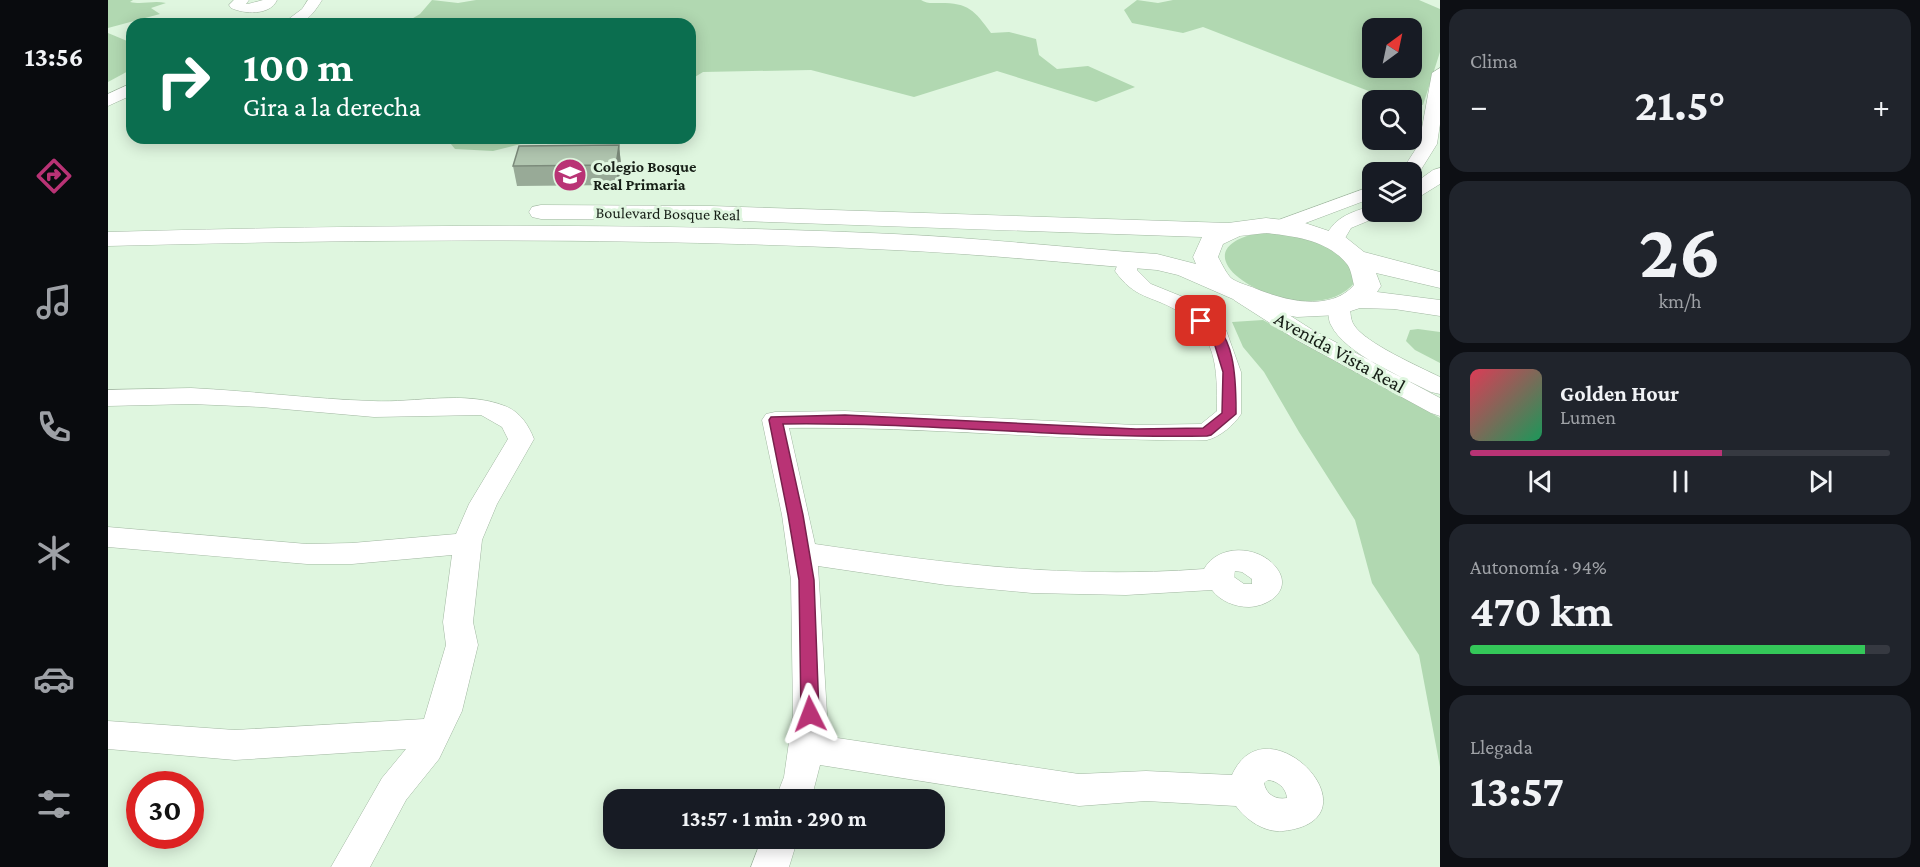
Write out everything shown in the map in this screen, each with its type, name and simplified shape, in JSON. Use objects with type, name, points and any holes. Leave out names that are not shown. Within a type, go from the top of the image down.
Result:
[{"type":"street","points":[[242,0],[236,5],[246,8],[262,6],[270,0]]},
{"type":"street","points":[[298,18],[307,12],[315,0]]},
{"type":"street","points":[[281,18],[296,2]]},
{"type":"street","points":[[1416,162],[1428,144],[1440,73]]},
{"type":"street","points":[[108,88],[126,80]]},
{"type":"street","points":[[108,101],[126,91]]},
{"type":"street","points":[[1422,188],[1440,174]]},
{"type":"street","points":[[1280,225],[1362,196]]},
{"type":"street","name":"Boulevard Bosque Real","points":[[108,239],[422,222],[711,213],[1227,230],[1251,225],[1280,225],[1308,231],[1334,241],[1359,258]]},
{"type":"street","points":[[1334,241],[1336,231],[1346,222],[1362,216]]},
{"type":"street","name":"Boulevard Bosque Real","points":[[108,222],[422,222],[519,232],[895,242],[1157,262],[1186,269],[1268,304],[1297,309],[1348,303]]},
{"type":"street","points":[[1227,230],[1213,237],[1206,248],[1204,260],[1211,273],[1232,289]]},
{"type":"street","points":[[1359,258],[1385,267],[1440,280]]},
{"type":"street","points":[[1348,303],[1368,286],[1369,274],[1359,258]]},
{"type":"street","points":[[797,789],[801,777],[810,714],[807,580],[775,420],[845,419],[1136,433],[1207,432],[1229,414],[1229,372],[1218,335],[1185,306],[1143,289],[1126,271],[1128,260]]},
{"type":"street","name":"Avenida Vista Real","points":[[1232,289],[1303,334],[1440,408]]},
{"type":"street","points":[[1348,303],[1394,301],[1440,308]]},
{"type":"street","name":"Avenida Vista Real","points":[[1348,303],[1342,325],[1351,335],[1376,352],[1440,387]]},
{"type":"street","points":[[108,398],[191,396],[261,399],[374,409],[481,407],[498,411],[517,425],[521,439],[483,504],[468,544],[458,622],[462,645],[445,711],[427,749],[394,789],[350,867]]},
{"type":"street","points":[[108,537],[158,540],[197,547],[336,554],[468,544]]},
{"type":"street","points":[[802,553],[948,574],[1032,582],[1165,584],[1219,579]]},
{"type":"street","points":[[108,735],[235,745],[434,733]]},
{"type":"street","points":[[805,748],[1079,790],[1146,786],[1247,791]]},
{"type":"street","points":[[770,867],[776,849]]},
{"type":"green space","points":[[108,0],[166,3],[151,8],[160,14],[145,18],[126,18],[126,23],[108,28]]},
{"type":"green space","points":[[432,0],[458,3],[476,0],[921,0],[964,6],[975,13],[991,33],[1009,32],[1036,39],[1039,55],[1057,69],[1088,66],[1135,87],[1096,102],[997,71],[914,97],[811,70],[703,72],[696,76],[696,18],[413,18],[420,14]]},
{"type":"green space","points":[[1137,0],[1158,3],[1173,0],[1419,0],[1440,9],[1440,52],[1423,105],[1422,90],[1366,90],[1203,27],[1183,33],[1132,23],[1124,10]]},
{"type":"green space","points":[[108,33],[126,40],[126,72],[108,82]]},
{"type":"green space","points":[[451,144],[520,144],[493,151],[455,149]]},
{"type":"green space","points":[[1258,233],[1295,235],[1328,245],[1350,262],[1355,282],[1334,297],[1308,301],[1279,297],[1253,287],[1233,273],[1225,258],[1232,244]]},
{"type":"green space","points":[[1263,320],[1440,418],[1440,767],[1419,655],[1372,583],[1355,520],[1264,372],[1243,347],[1232,322]]},
{"type":"green space","points":[[1410,330],[1440,332],[1440,363],[1415,350],[1406,341]]},
{"type":"building","points":[[619,145],[616,165],[513,166],[519,146]]},
{"type":"place","name":"Colegio Bosque Real Primaria","points":[[570,175]]},
{"type":"route","points":[[810,714],[807,580],[785,459],[775,420],[845,419],[1136,433],[1207,432],[1229,414],[1229,372],[1218,335],[1201,321]]}]
